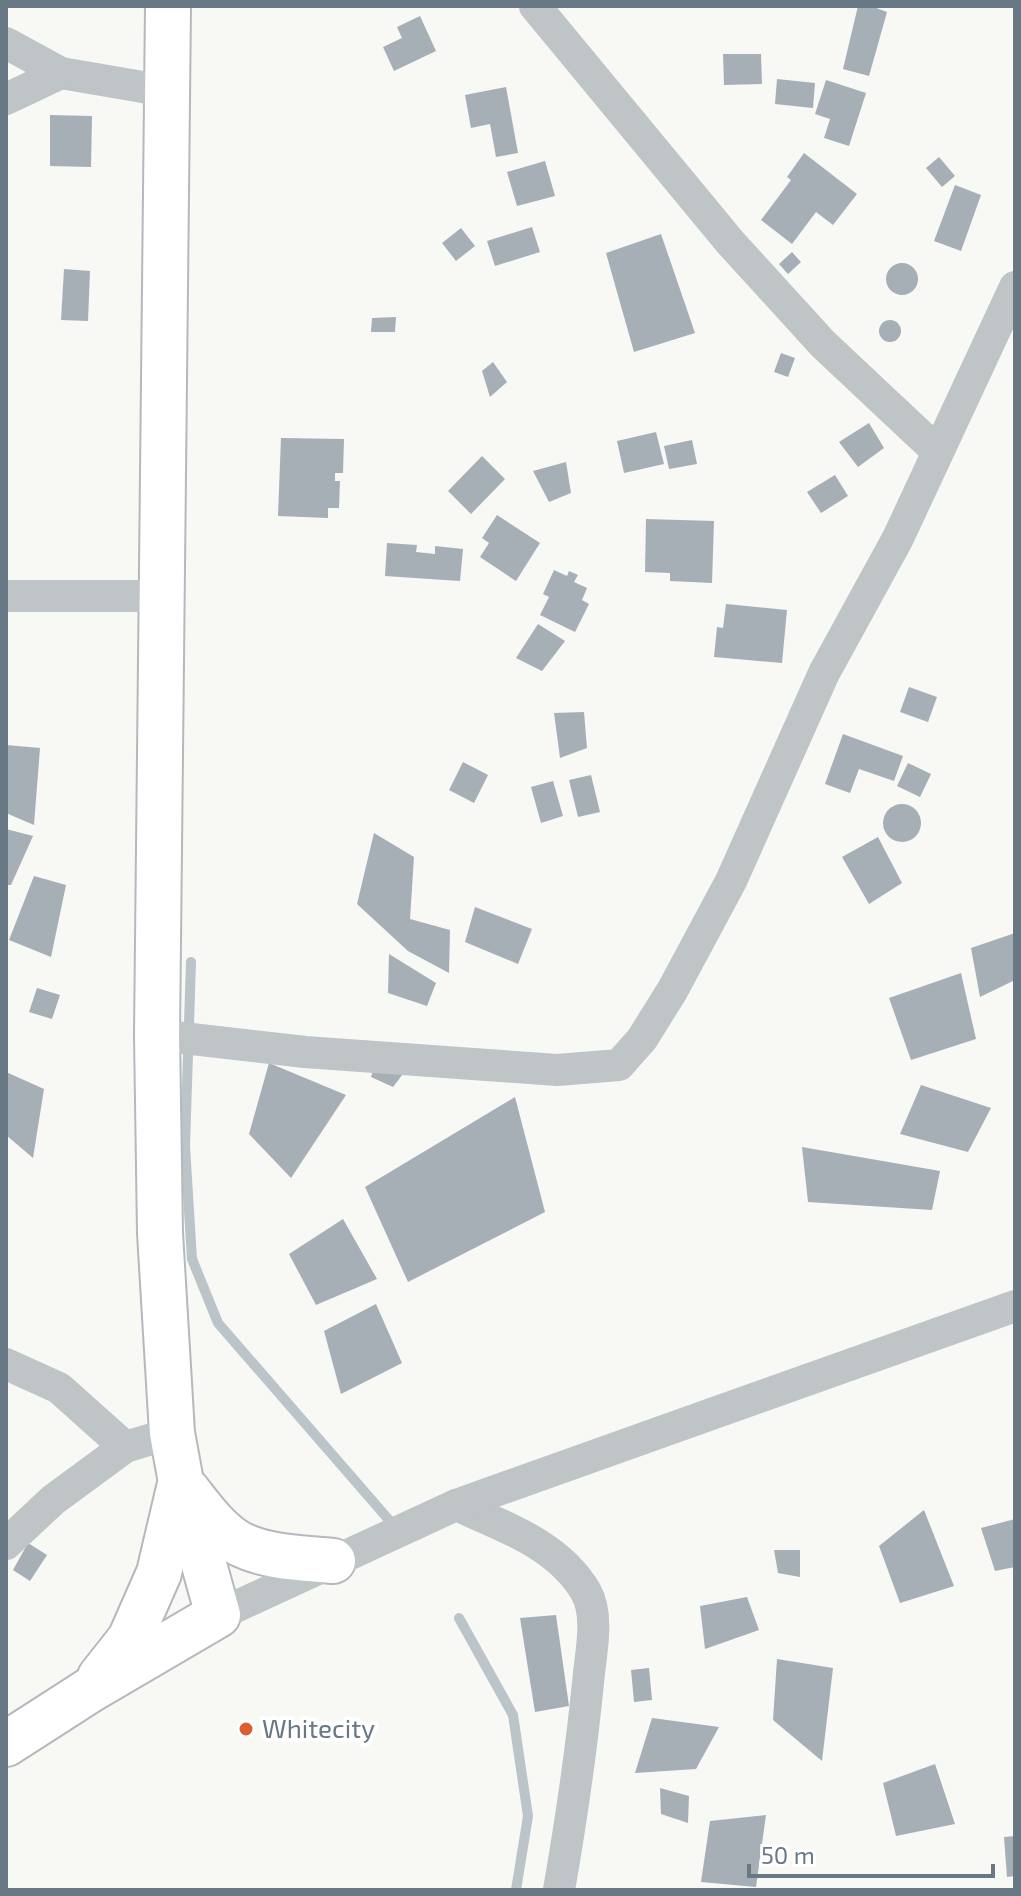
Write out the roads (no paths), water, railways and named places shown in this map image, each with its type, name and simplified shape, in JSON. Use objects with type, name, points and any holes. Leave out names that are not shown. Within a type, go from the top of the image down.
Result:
[{"type":"street","points":[[168,6],[157,1035],[160,1233],[172,1433],[181,1482],[218,1615]]},
{"type":"street","points":[[535,6],[730,242],[823,344],[937,451]]},
{"type":"street","points":[[6,43],[61,73],[166,91]]},
{"type":"street","points":[[6,99],[61,73]]},
{"type":"street","points":[[157,1035],[305,1052],[557,1070],[619,1065],[642,1039],[672,991],[731,881],[824,673],[898,538],[1015,287]]},
{"type":"street","points":[[6,596],[161,596]]},
{"type":"street","points":[[6,1744],[90,1690],[218,1615],[456,1505],[1015,1306]]},
{"type":"street","points":[[6,1364],[59,1388],[125,1447]]},
{"type":"street","points":[[6,1544],[53,1500],[125,1447],[172,1433]]},
{"type":"street","points":[[181,1482],[213,1522],[239,1543],[274,1555],[333,1561]]},
{"type":"street","points":[[90,1690],[130,1639],[162,1561],[181,1482]]},
{"type":"street","points":[[456,1505],[528,1537],[568,1567],[588,1595],[593,1626],[580,1764],[559,1890]]},
{"type":"waterway","points":[[191,962],[185,1146],[192,1259],[218,1323],[389,1520]]},
{"type":"waterway","points":[[459,1618],[513,1715],[528,1816],[516,1890]]},
{"type":"place","name":"Whitecity","points":[[246,1729]]}]
